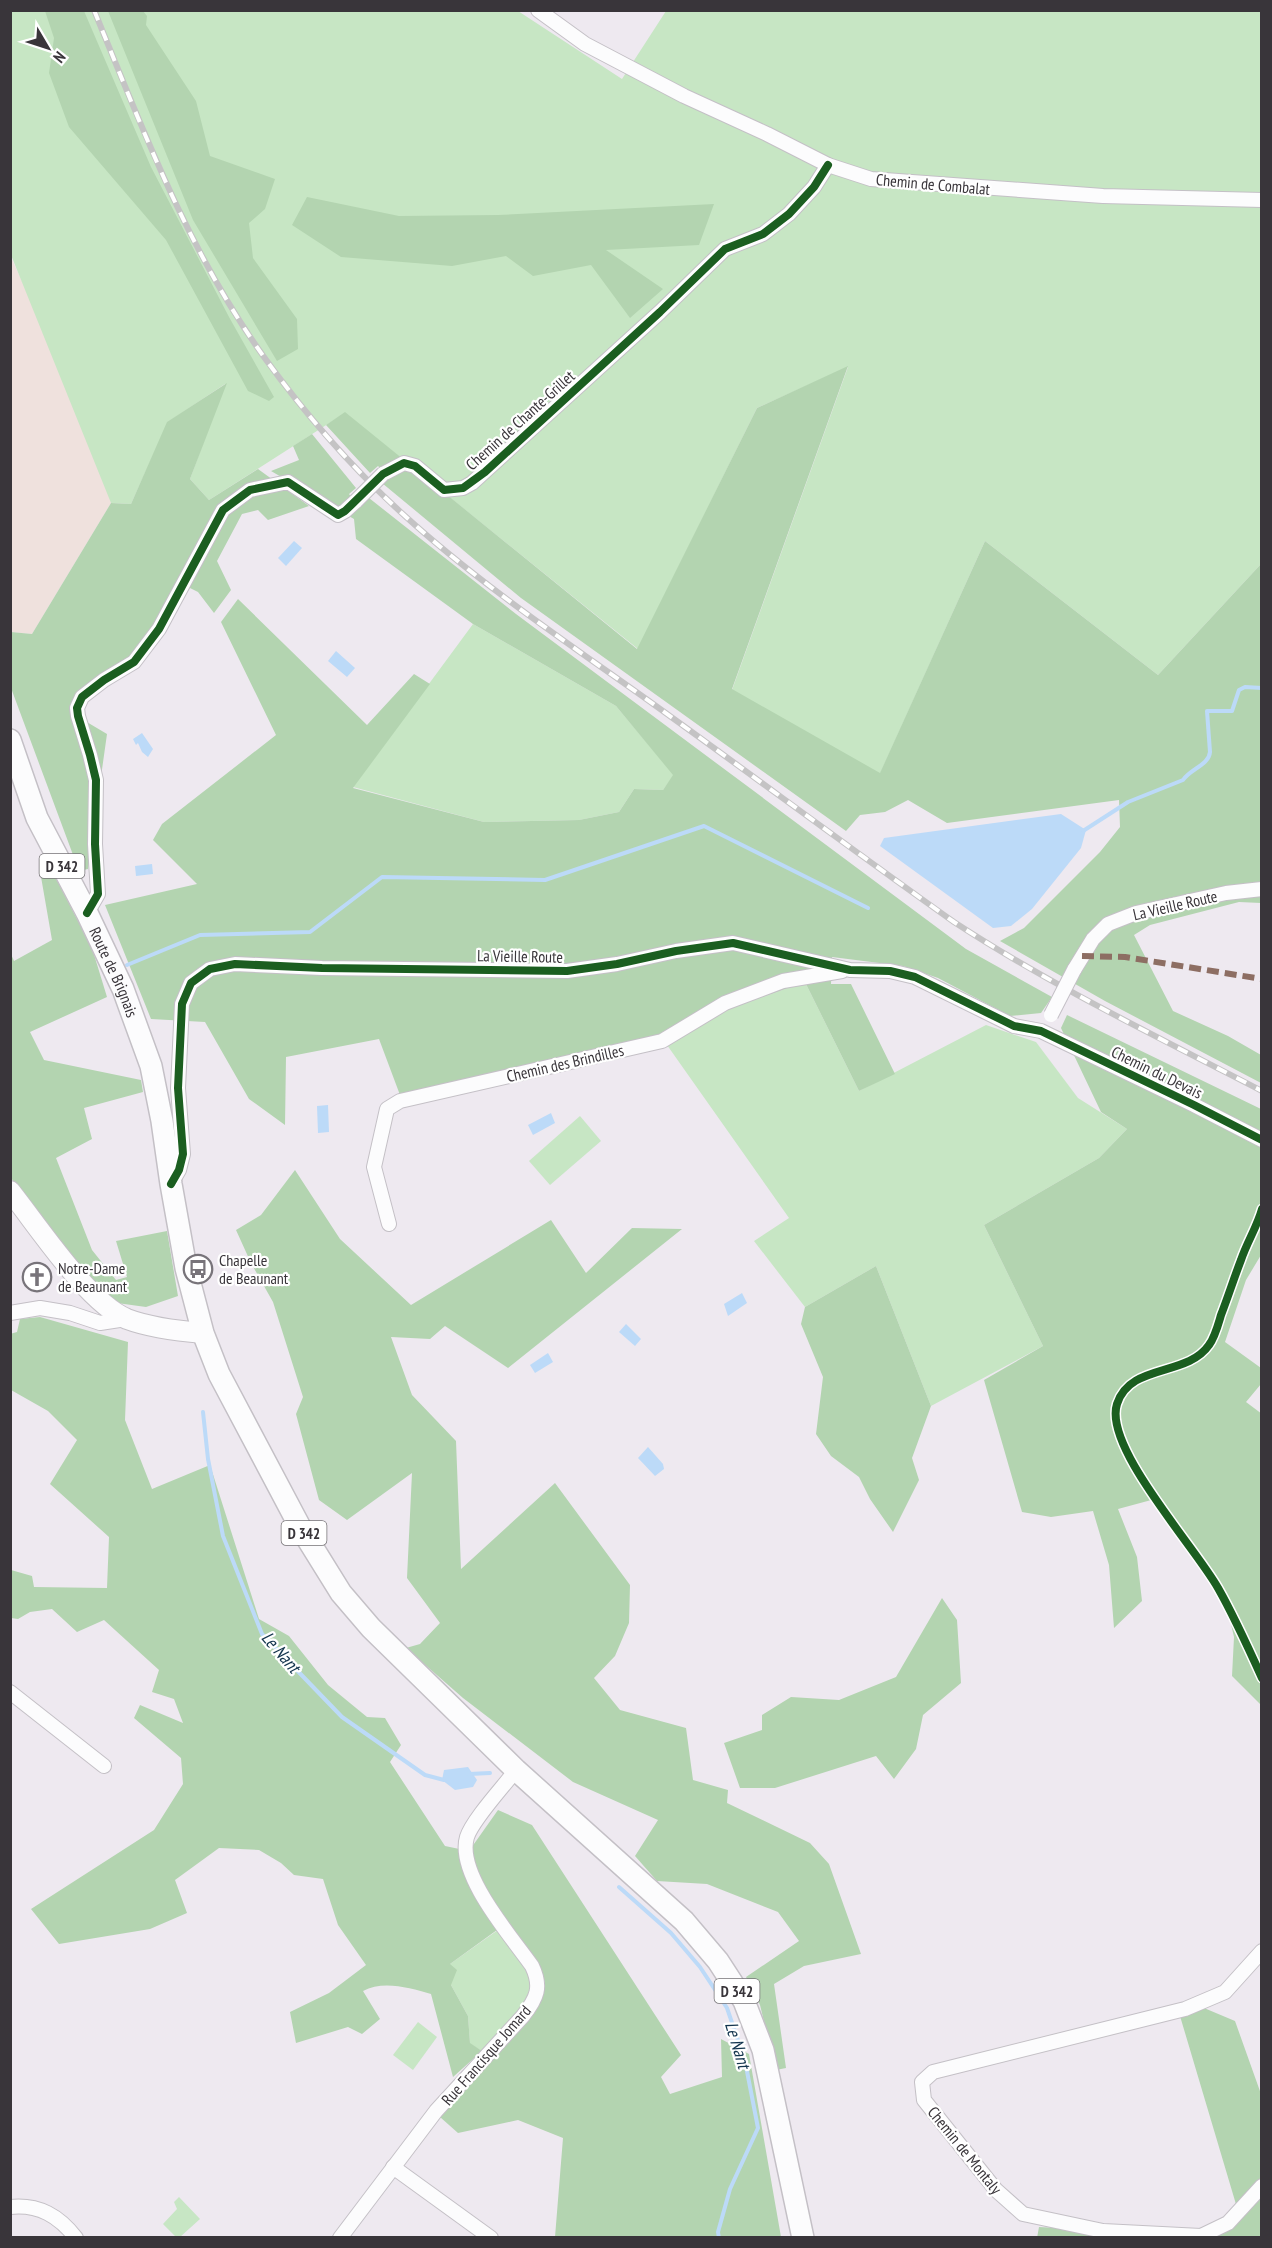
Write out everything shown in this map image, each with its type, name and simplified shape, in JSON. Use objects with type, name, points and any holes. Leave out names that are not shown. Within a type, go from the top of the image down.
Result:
[{"type":"main road","name":"Route de Brignais","points":[[10,740],[37,818],[87,913],[123,989],[151,1066],[171,1184]]},
{"type":"main road","name":"D 342","points":[[171,1184],[186,1268],[203,1333],[219,1374],[300,1527],[341,1593],[371,1628],[516,1770],[684,1921],[718,1961],[744,2001],[763,2050],[803,2238]]},
{"type":"street","name":"Chemin de Combalat","points":[[538,10],[585,44],[684,96],[768,134],[828,165],[871,179],[1102,196],[1262,200]]},
{"type":"street","name":"Chemin de Chante-Grillet","points":[[87,913],[98,894],[95,844],[96,780],[77,708],[82,698],[104,680],[134,662],[159,629],[223,510],[250,490],[288,482],[338,515],[383,474],[404,463],[415,466],[444,490],[463,488],[472,483],[660,312],[725,249],[763,234],[789,214],[814,187],[828,165]]},
{"type":"street","name":"La Vieille Route","points":[[171,1184],[179,1170],[183,1154],[178,1088],[182,1004],[191,983],[210,969],[235,964],[322,968],[567,971],[733,943],[850,970],[890,971],[915,977],[1014,1026],[1041,1031],[1093,939],[1108,924],[1136,913],[1226,893],[1262,889]]},
{"type":"street","name":"Chemin des Brindilles","points":[[388,1224],[374,1167],[387,1109],[400,1101],[662,1041],[725,1003],[783,981],[850,970]]},
{"type":"street","name":"Chemin du Devais","points":[[1041,1031],[1262,1140]]},
{"type":"street","points":[[10,1191],[80,1281],[101,1302],[126,1318],[176,1331],[203,1333]]},
{"type":"street","points":[[10,1313],[40,1308],[70,1312],[100,1323],[126,1318]]},
{"type":"street","points":[[10,1692],[104,1766]]},
{"type":"street","name":"Rue Francisque Jomard","points":[[340,2238],[436,2111],[523,2016],[532,2005],[537,1992],[538,1979],[532,1966],[479,1890],[469,1870],[465,1852],[468,1835],[516,1770]]},
{"type":"street","name":"Chemin de Montaly","points":[[1262,1951],[1226,1992],[1185,2009],[933,2072],[922,2082],[924,2100],[996,2190],[1023,2214],[1103,2230],[1201,2236],[1228,2223],[1262,2186]]},
{"type":"street","points":[[393,2167],[491,2238]]},
{"type":"street","points":[[10,2207],[31,2207],[49,2212],[66,2224],[76,2238]]},
{"type":"shaded area","points":[[10,255],[114,484],[111,503],[32,634],[11,632]]},
{"type":"green space","points":[[11,11],[518,11],[622,79],[666,11],[1261,11],[1261,564],[1158,675],[985,541],[880,774],[732,690],[848,367],[757,408],[638,649],[345,413],[209,500],[190,479],[225,384],[168,422],[131,504],[111,503],[11,255]]},
{"type":"green space","points":[[45,11],[84,11],[151,167],[229,317],[274,397],[269,401],[248,391],[166,240],[69,127],[49,73],[54,38]]},
{"type":"green space","points":[[108,11],[143,11],[147,16],[146,25],[196,101],[210,156],[275,179],[265,209],[249,223],[253,258],[297,319],[298,349],[277,361],[193,220]]},
{"type":"green space","points":[[307,197],[399,216],[498,215],[714,204],[699,245],[606,250],[663,289],[630,318],[591,265],[533,276],[506,256],[452,266],[341,257],[292,225]]},
{"type":"green space","points":[[848,366],[732,689],[880,773],[985,541],[1158,675],[1261,564],[1261,903],[1239,902],[1150,925],[1134,935],[1173,1011],[1228,1036],[1261,1055],[1261,1083],[1105,1001],[1000,941],[1024,928],[1100,852],[1120,827],[1119,800],[947,823],[908,800],[885,812],[860,815],[846,831],[521,598],[382,483],[388,476],[378,466],[370,473],[326,425],[345,412],[637,649],[757,408]]},
{"type":"green space","points":[[227,383],[190,479],[209,500],[258,469],[309,506],[268,520],[258,510],[242,514],[217,561],[231,590],[214,613],[198,592],[178,582],[153,629],[129,658],[100,677],[75,715],[107,734],[88,869],[79,871],[11,688],[11,632],[32,634],[111,503],[131,504],[167,422]]},
{"type":"green space","points":[[312,434],[356,488],[349,494],[357,504],[369,498],[516,614],[966,949],[1052,997],[1041,1013],[1010,1016],[938,978],[903,966],[832,957],[831,984],[851,984],[895,1074],[859,1091],[805,982],[729,1009],[667,1045],[449,1097],[400,1095],[379,1039],[286,1057],[285,1125],[249,1099],[205,1022],[151,1019],[105,905],[197,884],[153,840],[162,824],[276,735],[221,622],[238,599],[367,725],[414,674],[430,684],[353,788],[484,822],[579,820],[619,812],[634,789],[663,790],[673,775],[616,706],[473,624],[356,539],[354,519],[271,471],[299,460],[293,446]]},
{"type":"green space","points":[[473,624],[616,706],[674,775],[663,790],[634,789],[619,812],[579,820],[484,822],[353,787]]},
{"type":"green space","points":[[48,863],[92,948],[107,997],[30,1032],[44,1060],[141,1080],[143,1092],[84,1108],[92,1139],[56,1158],[92,1250],[116,1280],[127,1277],[116,1241],[167,1231],[178,1296],[146,1307],[117,1303],[84,1273],[11,1178],[10,952],[14,961],[52,940],[40,871]]},
{"type":"green space","points":[[805,982],[859,1091],[986,1025],[1036,1042],[1078,1098],[1127,1129],[1099,1158],[984,1225],[1043,1346],[931,1406],[876,1266],[805,1307],[754,1241],[789,1218],[667,1045],[729,1009]]},
{"type":"green space","points":[[1067,1015],[1261,1109],[1261,1255],[1246,1280],[1225,1342],[1261,1368],[1261,1384],[1246,1402],[1262,1414],[1261,1705],[1232,1676],[1234,1637],[1222,1586],[1155,1499],[1118,1509],[1137,1557],[1142,1601],[1114,1628],[1109,1565],[1093,1511],[1051,1517],[1022,1512],[984,1380],[1043,1346],[984,1225],[1099,1158],[1127,1129],[1101,1112],[1061,1028]]},
{"type":"green space","points":[[580,1116],[601,1141],[550,1185],[529,1161]]},
{"type":"green space","points":[[295,1170],[340,1239],[411,1305],[551,1220],[586,1273],[632,1228],[682,1229],[508,1368],[445,1326],[430,1339],[391,1337],[412,1395],[456,1441],[461,1569],[555,1483],[630,1585],[629,1623],[615,1656],[594,1678],[620,1710],[686,1728],[693,1780],[728,1790],[727,1803],[810,1843],[829,1864],[861,1954],[804,1966],[774,1984],[786,2068],[776,2070],[760,2005],[746,1977],[799,1941],[778,1912],[707,1884],[657,1881],[635,1856],[658,1820],[573,1782],[463,1698],[406,1648],[420,1644],[440,1623],[407,1578],[412,1473],[347,1520],[319,1500],[296,1414],[303,1397],[273,1302],[236,1230],[261,1215]]},
{"type":"green space","points":[[876,1266],[931,1406],[912,1458],[919,1480],[893,1532],[870,1499],[859,1477],[831,1456],[816,1434],[823,1377],[801,1324],[805,1307]]},
{"type":"green space","points":[[40,1317],[128,1342],[125,1420],[152,1489],[210,1465],[259,1619],[289,1636],[328,1685],[367,1717],[385,1718],[401,1745],[390,1762],[445,1846],[469,1851],[498,1810],[532,1825],[681,2055],[661,2077],[670,2094],[722,2077],[721,2039],[749,2054],[781,2237],[555,2237],[563,2138],[518,2120],[458,2133],[440,2117],[526,2023],[536,2009],[545,1982],[508,1922],[450,1964],[457,1970],[451,1985],[468,2016],[470,2043],[482,2051],[453,2077],[431,1994],[406,1988],[379,1986],[363,1991],[380,2019],[362,2034],[348,2027],[296,2043],[290,2012],[329,1993],[366,1965],[338,1925],[323,1879],[294,1875],[281,1863],[259,1850],[219,1848],[175,1880],[187,1913],[150,1929],[59,1944],[31,1909],[154,1830],[183,1784],[181,1758],[134,1718],[140,1705],[183,1723],[174,1699],[152,1692],[159,1670],[104,1620],[77,1632],[52,1609],[30,1612],[18,1619],[11,1618],[11,1570],[32,1576],[34,1587],[107,1588],[109,1537],[50,1484],[77,1440],[48,1411],[11,1390],[10,1334],[17,1332],[20,1319]]},
{"type":"green space","points":[[942,1598],[957,1620],[961,1683],[923,1715],[916,1749],[894,1779],[876,1756],[775,1788],[740,1788],[724,1743],[762,1730],[762,1715],[791,1697],[839,1700],[896,1677]]},
{"type":"green space","points":[[498,1930],[525,1968],[530,1984],[523,2005],[482,2051],[470,2044],[468,2016],[451,1985],[450,1964]]},
{"type":"green space","points":[[1204,2008],[1235,2021],[1261,2094],[1261,2237],[1037,2238],[1039,2227],[1201,2236],[1238,2211],[1180,2016]]},
{"type":"green space","points":[[418,2022],[437,2037],[413,2070],[393,2055]]},
{"type":"green space","points":[[179,2197],[200,2219],[180,2237],[176,2237],[163,2224],[177,2209],[174,2202]]},
{"type":"water","points":[[294,541],[302,548],[286,566],[278,558]]},
{"type":"water","points":[[336,651],[355,668],[347,677],[328,661]]},
{"type":"water","points":[[142,733],[153,749],[148,757],[133,739]]},
{"type":"water","points":[[1061,814],[1086,830],[1081,848],[1032,909],[1011,926],[993,928],[880,846],[884,838]]},
{"type":"water","points":[[152,864],[153,874],[136,876],[135,866]]},
{"type":"water","points":[[328,1105],[329,1132],[318,1133],[317,1106]]},
{"type":"water","points":[[551,1113],[555,1123],[533,1135],[528,1125]]},
{"type":"water","points":[[742,1293],[747,1303],[728,1316],[724,1304]]},
{"type":"water","points":[[626,1324],[641,1339],[635,1346],[619,1332]]},
{"type":"water","points":[[548,1353],[553,1362],[535,1373],[530,1365]]},
{"type":"water","points":[[648,1447],[663,1464],[664,1469],[655,1476],[638,1458]]},
{"type":"water","points":[[468,1767],[477,1780],[473,1787],[455,1790],[442,1780],[444,1770]]},
{"type":"waterway","points":[[1083,831],[1128,802],[1183,780],[1203,764],[1209,756],[1207,711],[1232,711],[1239,690],[1245,687],[1262,688]]},
{"type":"waterway","points":[[127,965],[200,935],[310,932],[382,877],[545,880],[704,826],[868,908]]},
{"type":"waterway","name":"Le Nant","points":[[203,1412],[208,1459],[223,1536],[262,1634],[342,1717],[425,1775],[444,1780]]},
{"type":"waterway","name":"Le Nant","points":[[469,1774],[490,1773]]},
{"type":"waterway","name":"Le Nant","points":[[619,1887],[671,1933],[700,1967],[727,2008],[745,2061],[758,2128],[730,2189],[718,2232],[719,2238]]},
{"type":"railway","points":[[94,10],[169,189],[212,275],[237,317],[264,357],[313,420],[366,479],[405,516],[465,567],[528,614],[954,922],[1067,989],[1262,1091]]},
{"type":"marked path","points":[[1082,956],[1125,957],[1262,979]]},
{"type":"cycle path","points":[[87,913],[98,894],[95,844],[96,780],[77,708],[82,697],[104,680],[134,662],[159,629],[223,510],[250,490],[288,482],[338,515],[383,474],[404,463],[415,466],[444,490],[463,488],[485,472],[660,312],[725,249],[763,234],[789,214],[814,187],[828,165]]},
{"type":"cycle path","points":[[171,1184],[179,1170],[183,1154],[178,1088],[182,1004],[191,983],[210,969],[235,964],[322,968],[567,971],[733,943],[850,970],[890,971],[915,977],[1014,1026],[1041,1031],[1262,1140]]},
{"type":"cycle path","points":[[1262,1209],[1243,1253],[1215,1335],[1209,1345],[1187,1362],[1134,1382],[1124,1391],[1117,1404],[1116,1423],[1137,1471],[1218,1588],[1262,1678]]},
{"type":"place","name":"Chapelle de Beaunant","points":[[198,1269]]},
{"type":"place","name":"Notre-Dame de Beaunant","points":[[37,1277]]}]
